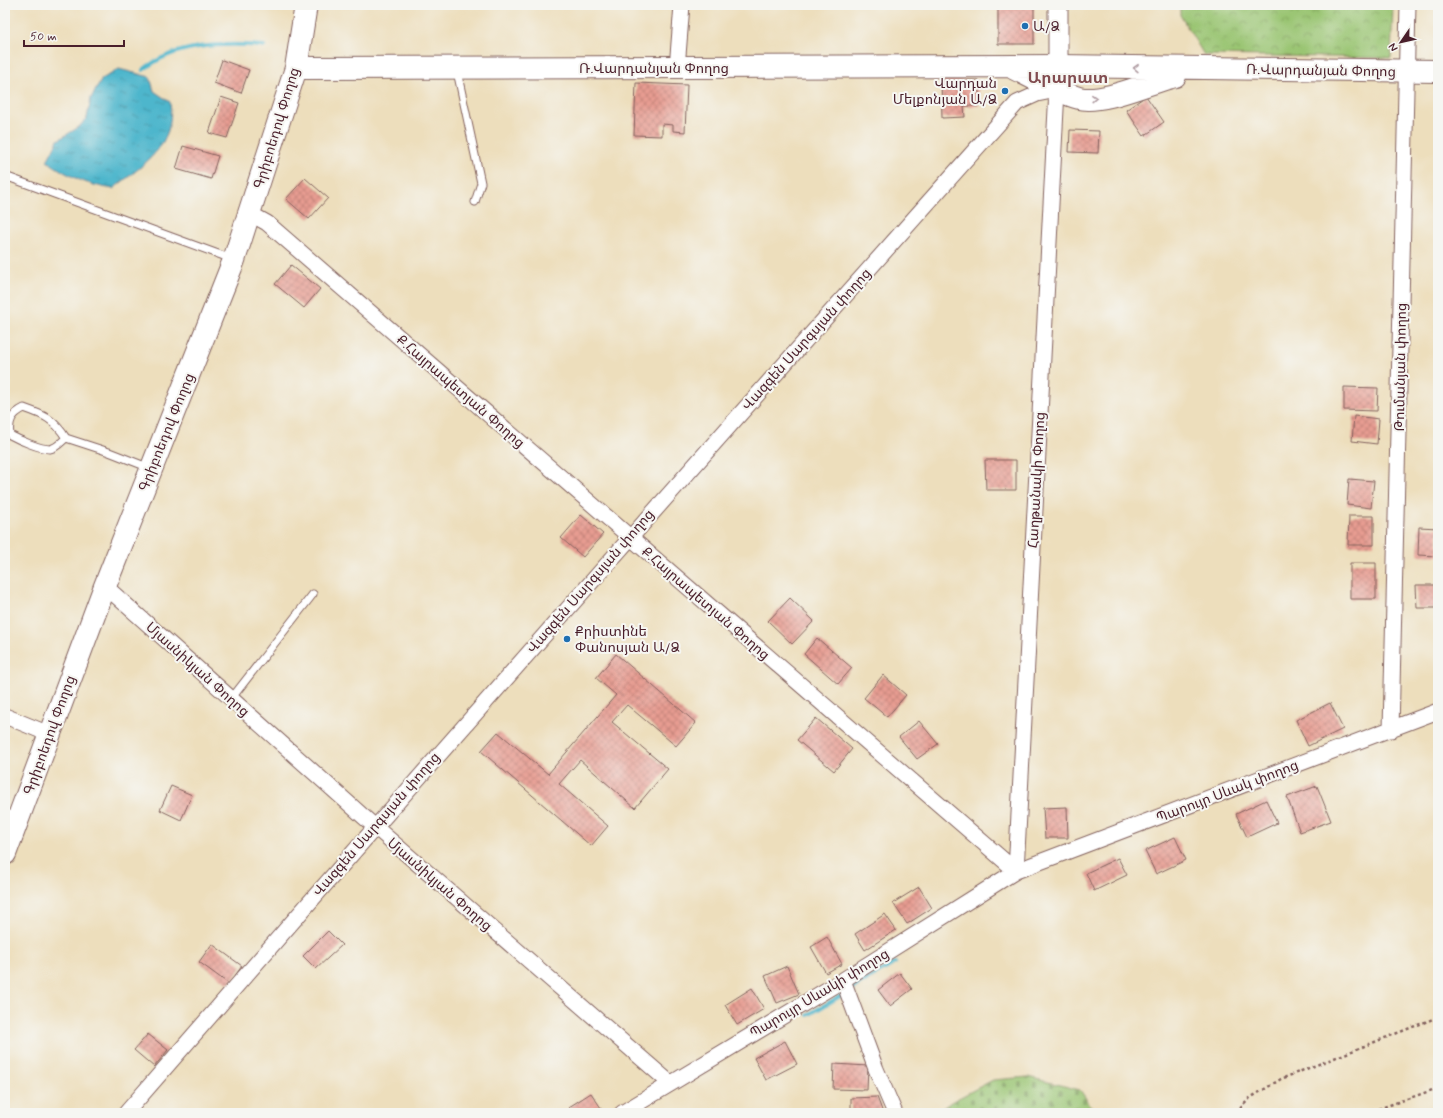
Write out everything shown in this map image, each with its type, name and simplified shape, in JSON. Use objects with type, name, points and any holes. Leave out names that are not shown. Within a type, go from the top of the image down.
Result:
[{"type":"main road","name":"Գրիբոեդով Փողոց","points":[[5,854],[105,586],[234,260],[296,68],[306,5]]},
{"type":"main road","name":"Ռ.Վարդանյան Փողոց","points":[[296,68],[457,69],[1059,66],[1438,71]]},
{"type":"main road","points":[[1012,67],[1057,90],[1081,98],[1107,97],[1153,81],[1203,69]]},
{"type":"street","points":[[677,68],[682,5]]},
{"type":"street","points":[[1057,90],[1059,66],[1058,5]]},
{"type":"street","name":"Թումանյան փողոց","points":[[1390,730],[1408,5]]},
{"type":"street","name":"Վազգեն Սարգսյան փողոց","points":[[126,1113],[374,826],[629,537],[1017,103],[1037,94],[1057,90]]},
{"type":"street","name":"Հաղթանակի Փողոց","points":[[1016,871],[1057,90]]},
{"type":"street","name":"Ք.Հայրապետյան Փողոց","points":[[249,213],[267,223],[1016,871]]},
{"type":"street","name":"Մյասնիկյան Փողոց","points":[[105,586],[374,826],[670,1083]]},
{"type":"street","name":"Պարույր Սևակ փողոց","points":[[1016,871],[1438,711]]},
{"type":"street","points":[[5,716],[49,734]]},
{"type":"street","name":"Պարույր Սևակի փողոց","points":[[622,1113],[843,980],[1016,871]]},
{"type":"street","points":[[843,980],[876,1069],[896,1113]]},
{"type":"lane","points":[[457,69],[481,184],[475,202]]},
{"type":"lane","points":[[5,176],[234,260]]},
{"type":"lane","points":[[66,438],[58,446],[50,449],[13,437],[10,435],[8,425],[15,413],[24,408],[48,416],[66,438],[152,468]]},
{"type":"lane","points":[[231,699],[313,594]]},
{"type":"path","points":[[1236,1113],[1250,1098],[1281,1079],[1438,1017]]},
{"type":"path","points":[[1367,1113],[1438,1088]]},
{"type":"green space","points":[[1180,5],[1393,5],[1391,58],[1204,55],[1180,15]]},
{"type":"green space","points":[[1028,1077],[1080,1090],[1096,1113],[936,1113],[951,1102],[993,1080]]},
{"type":"water","points":[[119,69],[150,77],[154,91],[170,102],[171,117],[168,131],[163,142],[155,153],[136,171],[113,189],[78,180],[47,161],[58,140],[79,127],[87,118],[91,98],[102,79]]},
{"type":"building","points":[[998,5],[1034,5],[1034,44],[998,44]]},
{"type":"building","points":[[222,60],[249,70],[241,93],[214,83]]},
{"type":"building","points":[[941,80],[979,80],[979,106],[964,106],[965,117],[942,118]]},
{"type":"building","points":[[636,83],[687,85],[685,132],[673,131],[673,125],[662,124],[662,136],[634,135]]},
{"type":"building","points":[[1146,96],[1164,122],[1144,136],[1126,110]]},
{"type":"building","points":[[221,97],[239,103],[227,138],[209,133]]},
{"type":"building","points":[[1070,130],[1099,131],[1098,153],[1069,152]]},
{"type":"building","points":[[183,146],[218,156],[211,179],[176,169]]},
{"type":"building","points":[[305,178],[328,198],[309,219],[286,199]]},
{"type":"building","points":[[291,265],[320,289],[304,308],[275,284]]},
{"type":"building","points":[[1344,387],[1378,388],[1377,411],[1344,410]]},
{"type":"building","points":[[1354,416],[1379,419],[1377,444],[1352,441]]},
{"type":"building","points":[[985,460],[1016,460],[1016,490],[986,490]]},
{"type":"building","points":[[1349,479],[1374,481],[1371,508],[1347,505]]},
{"type":"building","points":[[581,515],[603,534],[583,557],[561,538]]},
{"type":"building","points":[[1349,516],[1374,516],[1374,545],[1348,545]]},
{"type":"building","points":[[1419,527],[1438,528],[1438,556],[1418,555]]},
{"type":"building","points":[[1350,563],[1376,563],[1376,599],[1350,599]]},
{"type":"building","points":[[1416,585],[1438,585],[1438,608],[1417,608]]},
{"type":"building","points":[[790,598],[814,621],[792,644],[768,621]]},
{"type":"building","points":[[817,638],[852,668],[838,684],[804,654]]},
{"type":"building","points":[[616,654],[696,723],[676,746],[627,705],[612,722],[668,769],[635,808],[580,760],[559,784],[608,826],[591,846],[481,751],[498,732],[548,774],[616,695],[596,678]]},
{"type":"building","points":[[883,675],[906,695],[887,717],[864,698]]},
{"type":"building","points":[[1330,703],[1343,729],[1308,746],[1296,720]]},
{"type":"building","points":[[816,718],[852,749],[834,771],[797,740]]},
{"type":"building","points":[[919,721],[938,744],[917,759],[899,737]]},
{"type":"building","points":[[171,786],[192,795],[181,820],[160,810]]},
{"type":"building","points":[[1317,786],[1331,821],[1300,832],[1287,797]]},
{"type":"building","points":[[1266,800],[1277,823],[1247,837],[1236,814]]},
{"type":"building","points":[[1067,807],[1068,838],[1045,838],[1043,808]]},
{"type":"building","points":[[1175,837],[1186,860],[1156,874],[1145,851]]},
{"type":"building","points":[[1118,858],[1127,875],[1094,891],[1086,873]]},
{"type":"building","points":[[919,887],[932,908],[907,924],[893,903]]},
{"type":"building","points":[[885,914],[896,930],[865,950],[855,934]]},
{"type":"building","points":[[328,931],[342,945],[316,969],[303,956]]},
{"type":"building","points":[[827,937],[842,964],[826,973],[811,947]]},
{"type":"building","points":[[212,944],[242,966],[229,984],[199,962]]},
{"type":"building","points":[[787,966],[799,994],[777,1003],[765,976]]},
{"type":"building","points":[[900,973],[912,989],[890,1006],[878,990]]},
{"type":"building","points":[[752,988],[764,1009],[737,1025],[725,1005]]},
{"type":"building","points":[[148,1034],[168,1050],[154,1067],[134,1050]]},
{"type":"building","points":[[785,1041],[797,1064],[766,1080],[754,1058]]},
{"type":"building","points":[[834,1064],[868,1066],[867,1090],[833,1089]]},
{"type":"building","points":[[591,1093],[601,1108],[594,1113],[573,1113],[569,1107]]},
{"type":"building","points":[[877,1097],[883,1113],[851,1113],[851,1098]]},
{"type":"waterway","points":[[143,70],[170,54],[200,47],[216,45],[264,46]]},
{"type":"waterway","points":[[853,988],[895,963]]},
{"type":"waterway","points":[[808,1015],[842,995]]},
{"type":"place","name":"Ա/Ձ","points":[[1025,26]]},
{"type":"place","name":"Վարդան Մելքոնյան Ա/Ձ","points":[[1005,91]]},
{"type":"place","name":"Քրիստինե Փանոսյան Ա/Ձ","points":[[567,639]]},
{"type":"district","name":"Արարատ","points":[[1068,77]]}]
